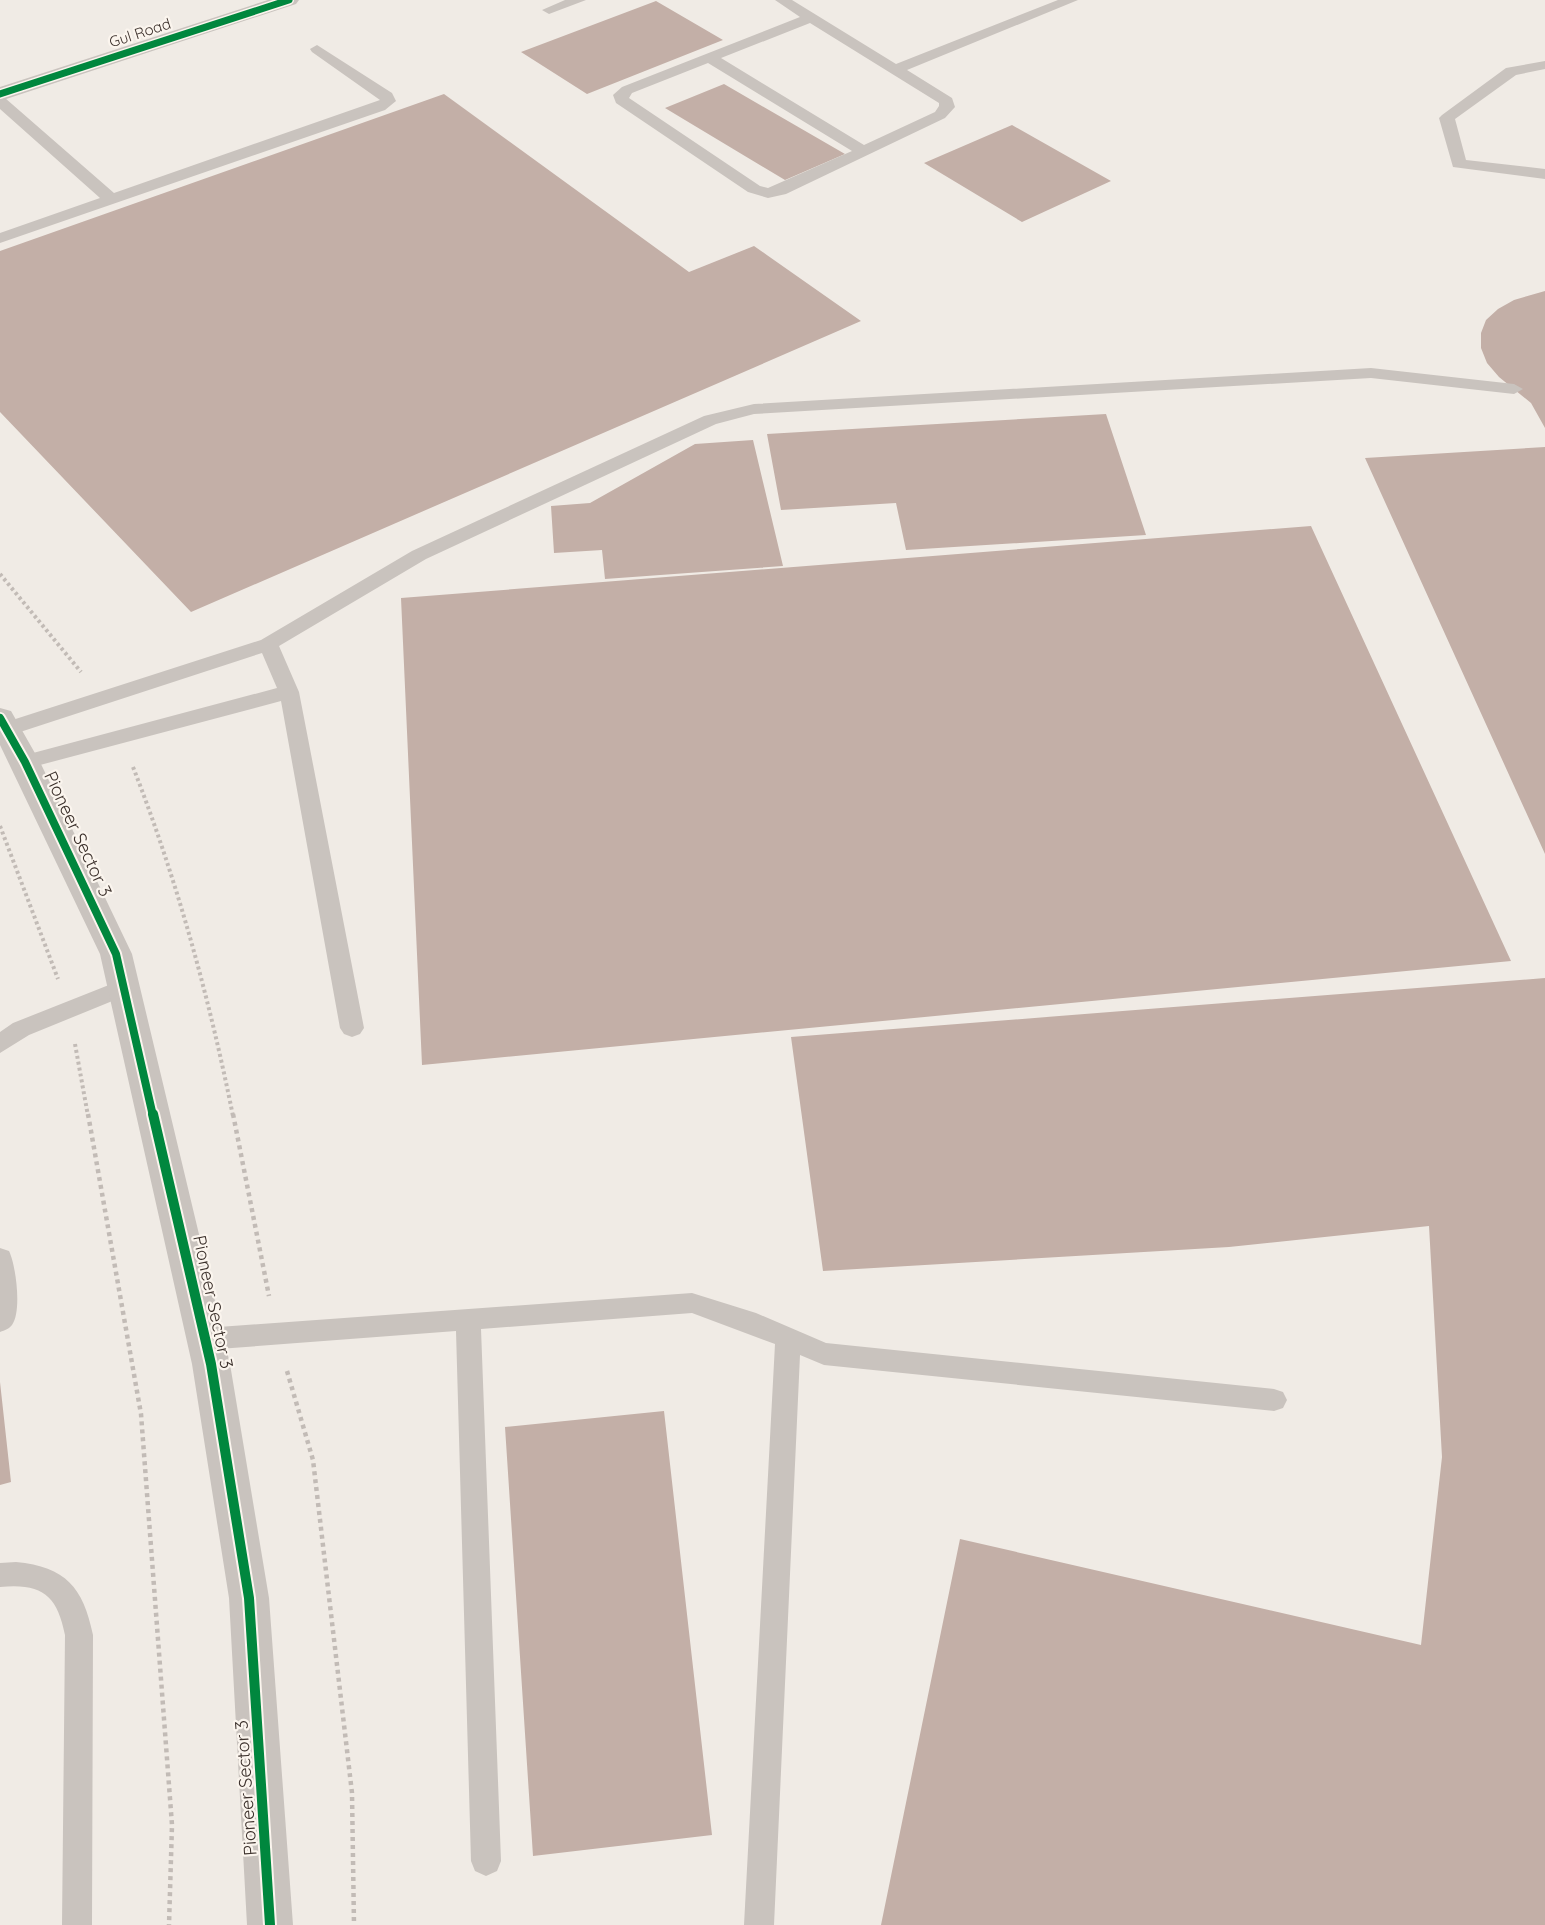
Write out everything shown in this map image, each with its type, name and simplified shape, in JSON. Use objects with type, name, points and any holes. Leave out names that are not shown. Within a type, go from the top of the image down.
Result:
[{"type":"street","name":"Gul Road","points":[[0,94],[289,0]]},
{"type":"street","name":"Pioneer Sector 3","points":[[4,723],[25,762],[116,954],[205,1339],[249,1598],[270,1925]]},
{"type":"lane","points":[[549,10],[579,0]]},
{"type":"lane","points":[[782,0],[947,101],[947,107],[940,115],[864,152],[780,191],[768,193],[754,189],[621,100],[621,95],[627,90],[811,18]]},
{"type":"lane","points":[[896,69],[1071,0]]},
{"type":"lane","points":[[0,238],[380,106],[388,100],[387,96],[317,49]]},
{"type":"lane","points":[[710,58],[864,152]]},
{"type":"lane","points":[[1545,64],[1511,72],[1447,118],[1459,164],[1545,174]]},
{"type":"lane","points":[[0,101],[111,199]]},
{"type":"lane","points":[[4,723],[103,698],[268,645],[419,555],[710,420],[754,409],[1371,373],[1514,389]]},
{"type":"lane","points":[[268,645],[289,692],[352,1028]]},
{"type":"lane","points":[[25,762],[289,692]]},
{"type":"lane","points":[[0,1044],[21,1029],[124,987]]},
{"type":"lane","points":[[0,1258],[4,1290],[3,1318],[0,1321]]},
{"type":"lane","points":[[205,1339],[692,1303],[747,1321],[824,1354],[1274,1400]]},
{"type":"lane","points":[[468,1321],[486,1861]]},
{"type":"lane","points":[[759,1925],[788,1339]]},
{"type":"lane","points":[[0,1575],[17,1572],[35,1577],[63,1592],[74,1611],[79,1635],[77,1925]]},
{"type":"path","points":[[0,574],[103,698]]},
{"type":"path","points":[[121,736],[154,821],[214,1020],[276,1334],[313,1460],[352,1793],[354,1925]]},
{"type":"path","points":[[0,826],[69,1010],[141,1414],[172,1826],[169,1925]]},
{"type":"building","points":[[656,1],[723,40],[587,94],[521,52]]},
{"type":"building","points":[[724,84],[845,154],[785,180],[665,108]]},
{"type":"building","points":[[444,94],[689,272],[754,246],[861,321],[191,612],[0,412],[0,251]]},
{"type":"building","points":[[1012,125],[1111,181],[1022,222],[924,163]]},
{"type":"building","points":[[1545,291],[1545,428],[1531,403],[1499,377],[1487,363],[1481,348],[1481,333],[1486,320],[1498,309],[1514,300]]},
{"type":"building","points":[[1106,414],[1146,535],[906,550],[896,503],[781,510],[767,434]]},
{"type":"building","points":[[753,440],[783,566],[605,579],[602,550],[554,553],[551,506],[590,503],[695,444]]},
{"type":"building","points":[[1545,447],[1545,854],[1365,458]]},
{"type":"building","points":[[1311,526],[1511,961],[422,1065],[401,598]]},
{"type":"building","points":[[1545,978],[1545,1925],[881,1925],[960,1539],[1421,1645],[1442,1457],[1429,1226],[1229,1247],[823,1271],[791,1037]]},
{"type":"building","points":[[0,1382],[11,1482],[0,1485]]},
{"type":"building","points":[[664,1411],[712,1835],[533,1856],[505,1427]]},
{"type":"cycle path","points":[[0,94],[289,0]]},
{"type":"cycle path","points":[[0,718],[25,762],[116,954],[211,1364],[249,1598],[270,1925]]}]
